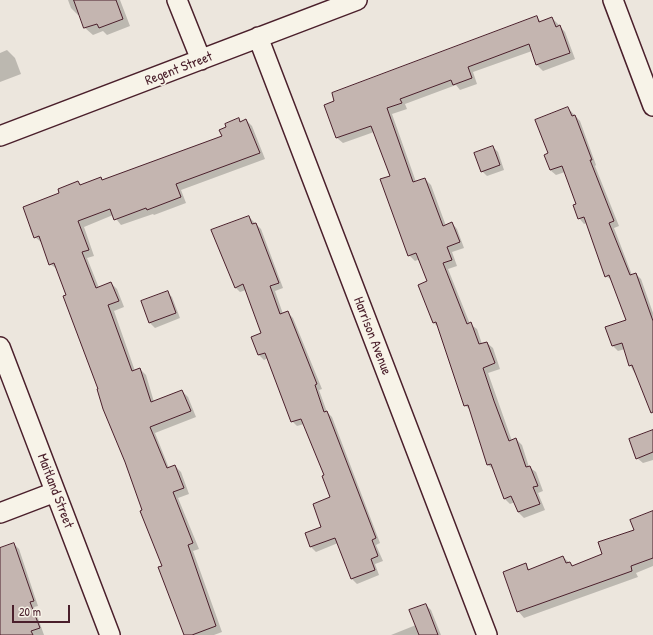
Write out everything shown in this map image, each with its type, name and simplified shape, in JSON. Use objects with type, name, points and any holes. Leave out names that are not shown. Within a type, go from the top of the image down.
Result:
[{"type":"street","points":[[177,0],[201,60]]},
{"type":"street","name":"Regent Street","points":[[0,136],[358,0]]},
{"type":"street","points":[[613,0],[653,106]]},
{"type":"street","name":"Harrison Avenue","points":[[258,37],[487,635]]},
{"type":"street","name":"Maitland Street","points":[[0,347],[110,635]]},
{"type":"street","points":[[0,513],[56,492]]},
{"type":"building","points":[[74,0],[116,0],[123,19],[99,28],[97,24],[84,28]]},
{"type":"building","points":[[537,16],[539,22],[552,17],[556,27],[560,25],[570,53],[536,65],[529,44],[468,67],[472,78],[453,85],[451,80],[400,99],[402,103],[387,108],[413,182],[425,178],[443,226],[452,222],[460,242],[447,247],[452,260],[443,263],[467,324],[471,322],[479,344],[487,342],[495,363],[483,368],[494,401],[509,441],[516,438],[526,467],[530,466],[538,486],[533,487],[540,504],[518,512],[511,496],[504,499],[491,464],[487,465],[468,405],[464,406],[436,322],[433,323],[418,285],[427,281],[416,253],[408,256],[380,179],[390,176],[371,126],[336,138],[324,105],[334,101],[332,93]]},
{"type":"building","points":[[568,107],[572,116],[575,115],[592,160],[590,160],[614,221],[609,223],[630,275],[636,273],[653,321],[653,412],[651,413],[632,365],[629,366],[622,343],[612,346],[605,327],[626,320],[609,275],[605,277],[584,217],[578,219],[573,205],[576,204],[562,166],[550,170],[544,155],[548,153],[535,120]]},
{"type":"building","points":[[239,118],[240,122],[246,119],[260,153],[176,184],[181,197],[147,210],[146,208],[114,220],[110,209],[78,221],[89,250],[82,252],[96,288],[111,282],[119,301],[108,305],[132,371],[140,368],[151,402],[182,390],[191,411],[150,427],[167,468],[175,465],[184,488],[173,492],[193,543],[188,545],[216,626],[192,635],[184,635],[158,567],[162,566],[140,511],[142,510],[125,462],[103,409],[98,389],[63,296],[66,295],[54,263],[49,265],[39,236],[34,238],[23,207],[59,193],[58,189],[78,181],[80,185],[101,177],[102,180],[222,136],[219,130],[226,127],[225,124]]},
{"type":"building","points":[[493,146],[500,165],[481,172],[474,153]]},
{"type":"building","points":[[249,216],[252,224],[256,223],[279,283],[270,286],[280,314],[288,311],[317,384],[315,385],[324,412],[327,411],[376,538],[372,540],[378,556],[371,559],[375,570],[351,579],[335,538],[310,547],[305,533],[321,527],[313,504],[330,497],[322,476],[324,475],[301,419],[291,422],[265,353],[258,355],[251,337],[261,333],[243,284],[235,288],[211,230]]},
{"type":"building","points":[[168,291],[176,313],[149,323],[141,301]]},
{"type":"building","points":[[653,430],[653,452],[636,459],[629,439]]},
{"type":"building","points":[[653,511],[653,558],[631,566],[632,571],[517,612],[503,572],[526,563],[528,570],[563,556],[566,563],[570,562],[572,566],[602,554],[598,542],[634,530],[630,520]]},
{"type":"building","points":[[14,543],[34,601],[30,602],[40,628],[31,631],[33,635],[0,635],[0,548]]},
{"type":"building","points":[[426,604],[438,635],[419,635],[409,610]]}]
